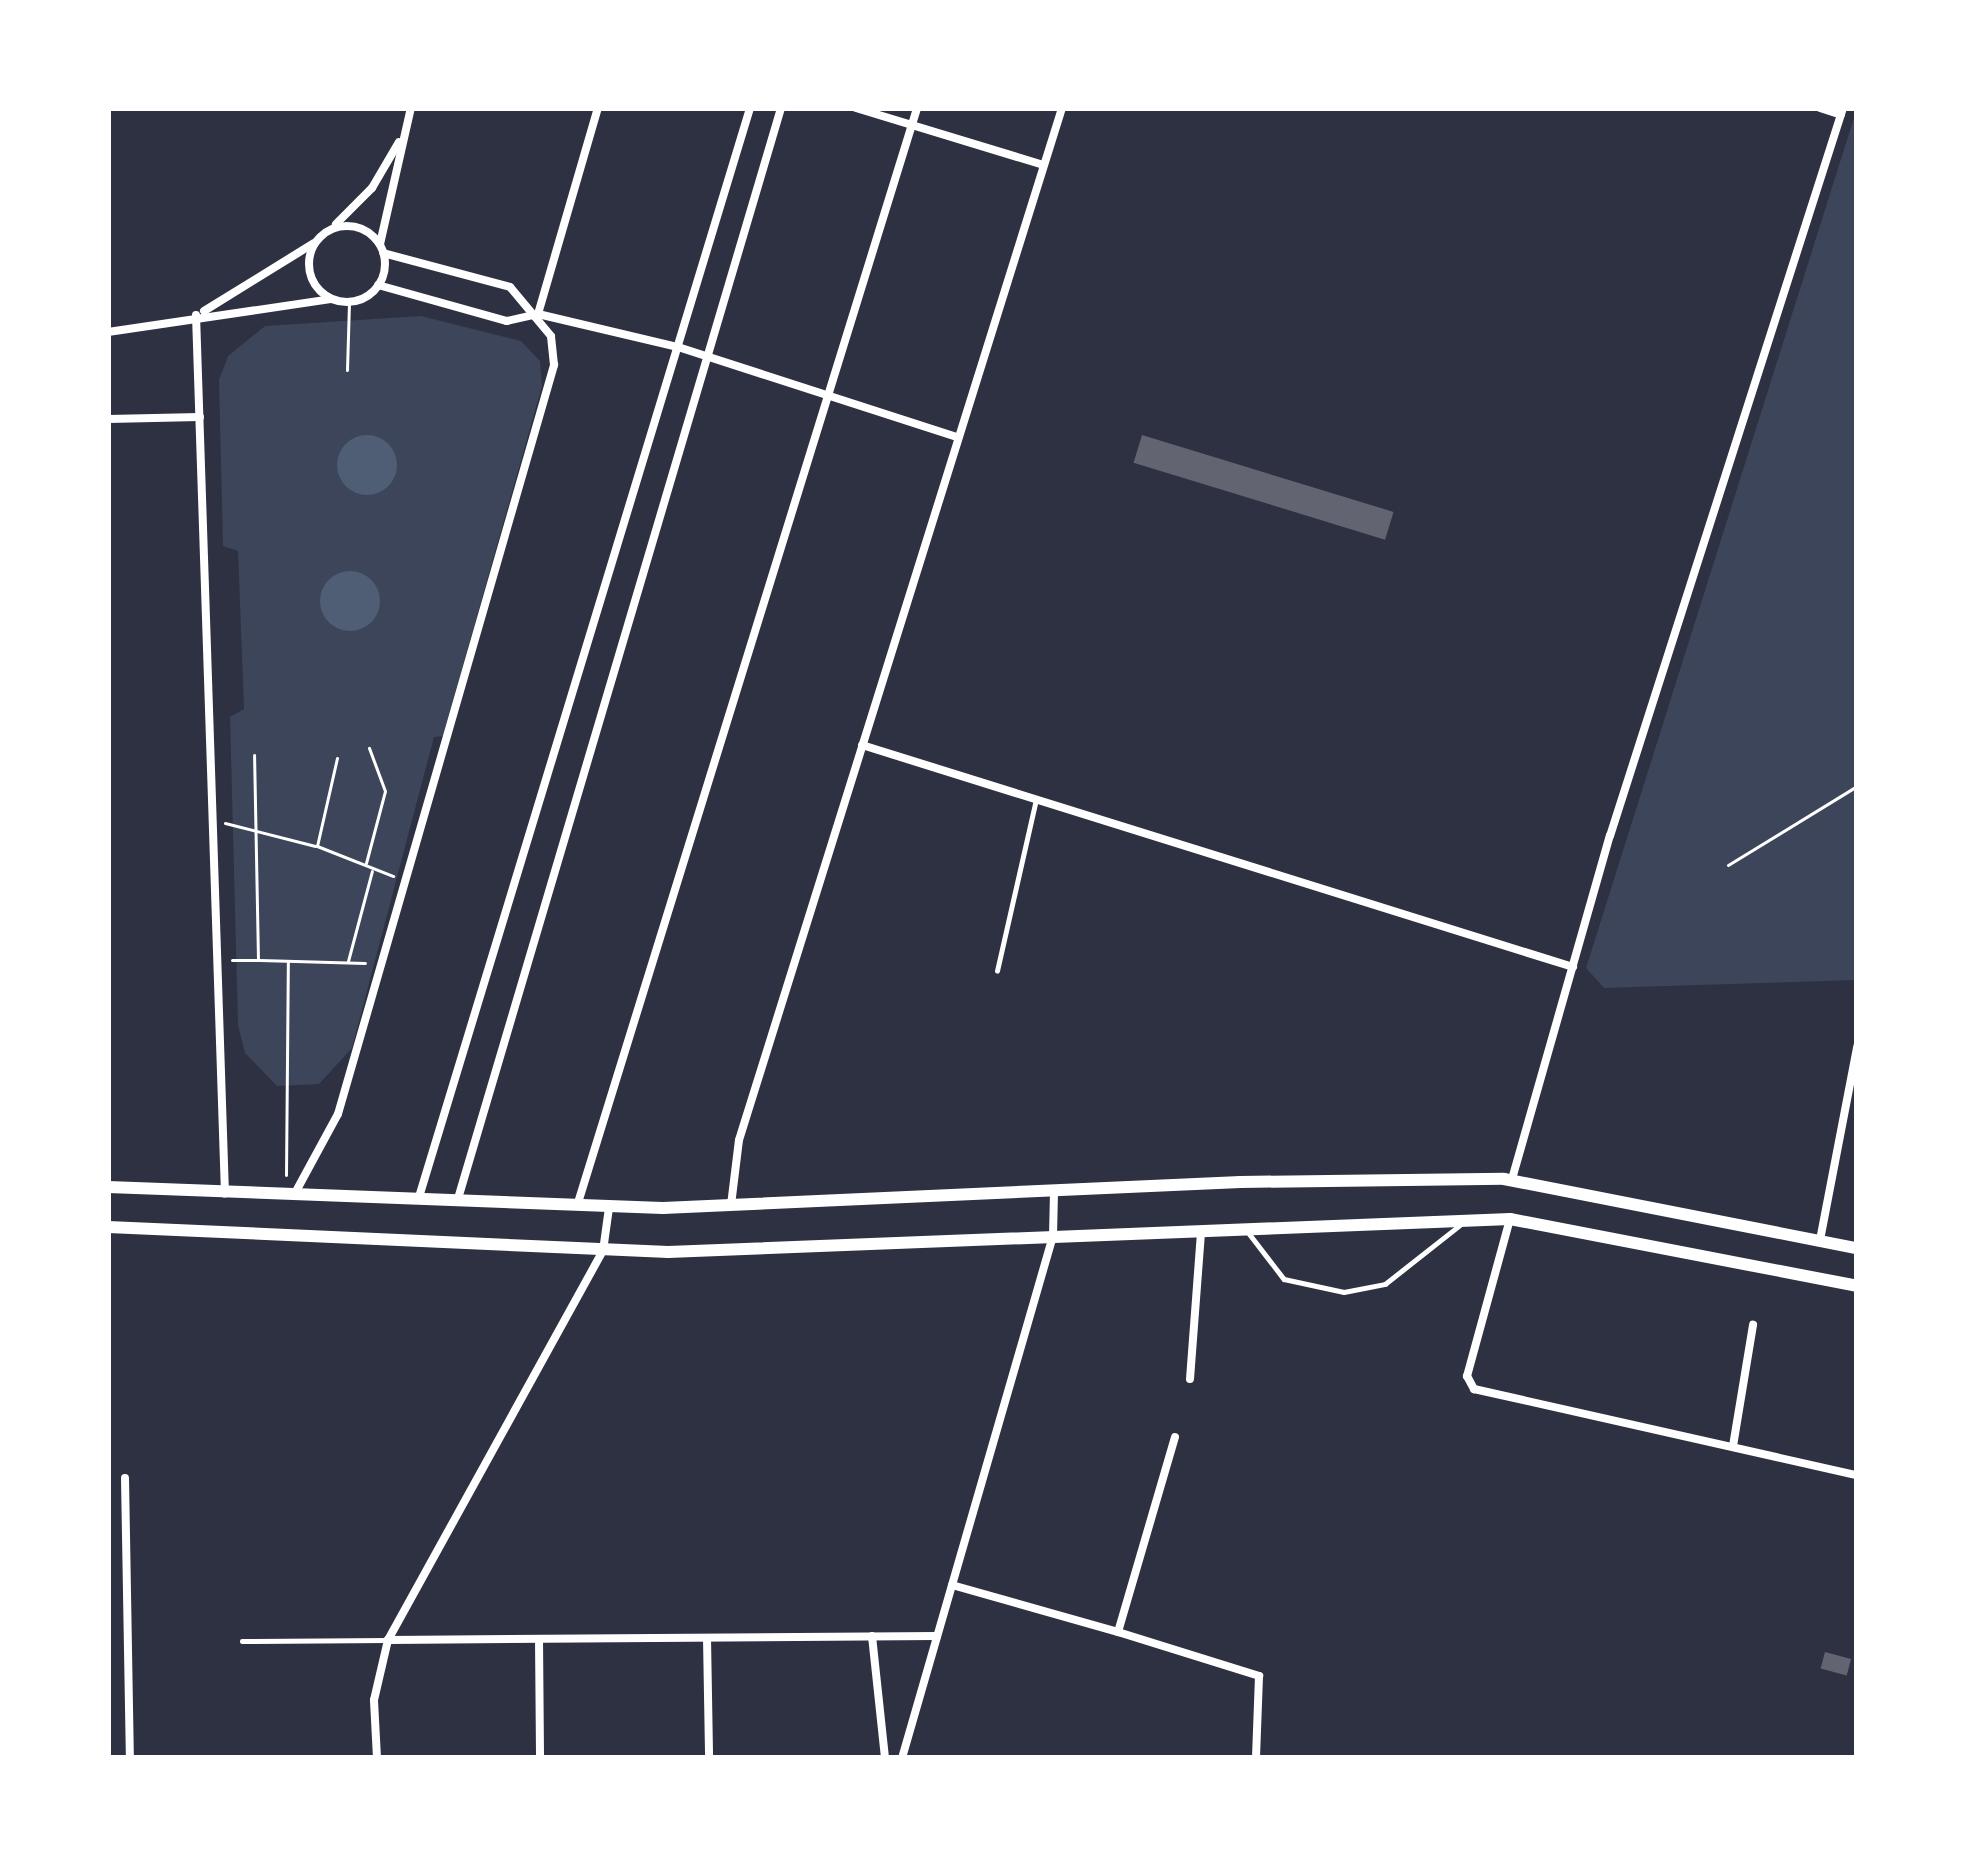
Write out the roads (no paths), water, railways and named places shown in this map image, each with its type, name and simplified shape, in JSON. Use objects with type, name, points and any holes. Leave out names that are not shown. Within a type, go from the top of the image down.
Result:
[{"type":"main road","points":[[108,1187],[608,1208],[1054,1190],[1512,1180],[1857,1248]]},
{"type":"main road","points":[[108,1227],[603,1251],[1510,1219],[1857,1286]]},
{"type":"street","points":[[378,285],[381,249],[411,108]]},
{"type":"street","points":[[538,314],[598,108]]},
{"type":"street","points":[[418,1202],[750,108]]},
{"type":"street","points":[[456,1204],[781,108]]},
{"type":"street","points":[[856,108],[1044,165]]},
{"type":"street","points":[[576,1207],[917,108]]},
{"type":"street","points":[[731,1205],[739,1140],[1062,108]]},
{"type":"street","points":[[1512,1180],[1573,967],[1842,111],[1820,108]]},
{"type":"street","points":[[196,315],[315,243],[372,188],[403,135]]},
{"type":"street","points":[[289,1197],[338,1114],[554,364],[538,314],[510,287],[381,249],[361,229],[327,230]]},
{"type":"street","points":[[315,243],[310,275],[332,299]]},
{"type":"street","points":[[108,332],[196,315],[332,299],[349,303],[378,285],[507,321],[538,314],[678,347],[957,437]]},
{"type":"street","points":[[196,315],[225,1194]]},
{"type":"street","points":[[108,419],[200,417]]},
{"type":"street","points":[[862,745],[1573,967]]},
{"type":"street","points":[[1820,1240],[1857,1047]]},
{"type":"street","points":[[902,1758],[1053,1236],[1054,1190]]},
{"type":"street","points":[[376,1758],[374,1700],[388,1640],[603,1251],[608,1208]]},
{"type":"street","points":[[1510,1219],[1468,1384],[1857,1475]]},
{"type":"street","points":[[1190,1379],[1201,1227]]},
{"type":"street","points":[[1733,1446],[1754,1325]]},
{"type":"street","points":[[1118,1632],[1175,1437]]},
{"type":"street","points":[[124,1478],[130,1758]]},
{"type":"street","points":[[952,1585],[1259,1676],[1256,1758]]},
{"type":"street","points":[[872,1636],[885,1758]]},
{"type":"street","points":[[388,1640],[937,1636]]},
{"type":"street","points":[[707,1638],[709,1758]]},
{"type":"street","points":[[539,1639],[540,1758]]},
{"type":"lane","points":[[997,971],[1036,800]]},
{"type":"lane","points":[[1244,1227],[1284,1279],[1344,1292],[1384,1284],[1464,1222]]},
{"type":"lane","points":[[242,1641],[388,1640]]}]
